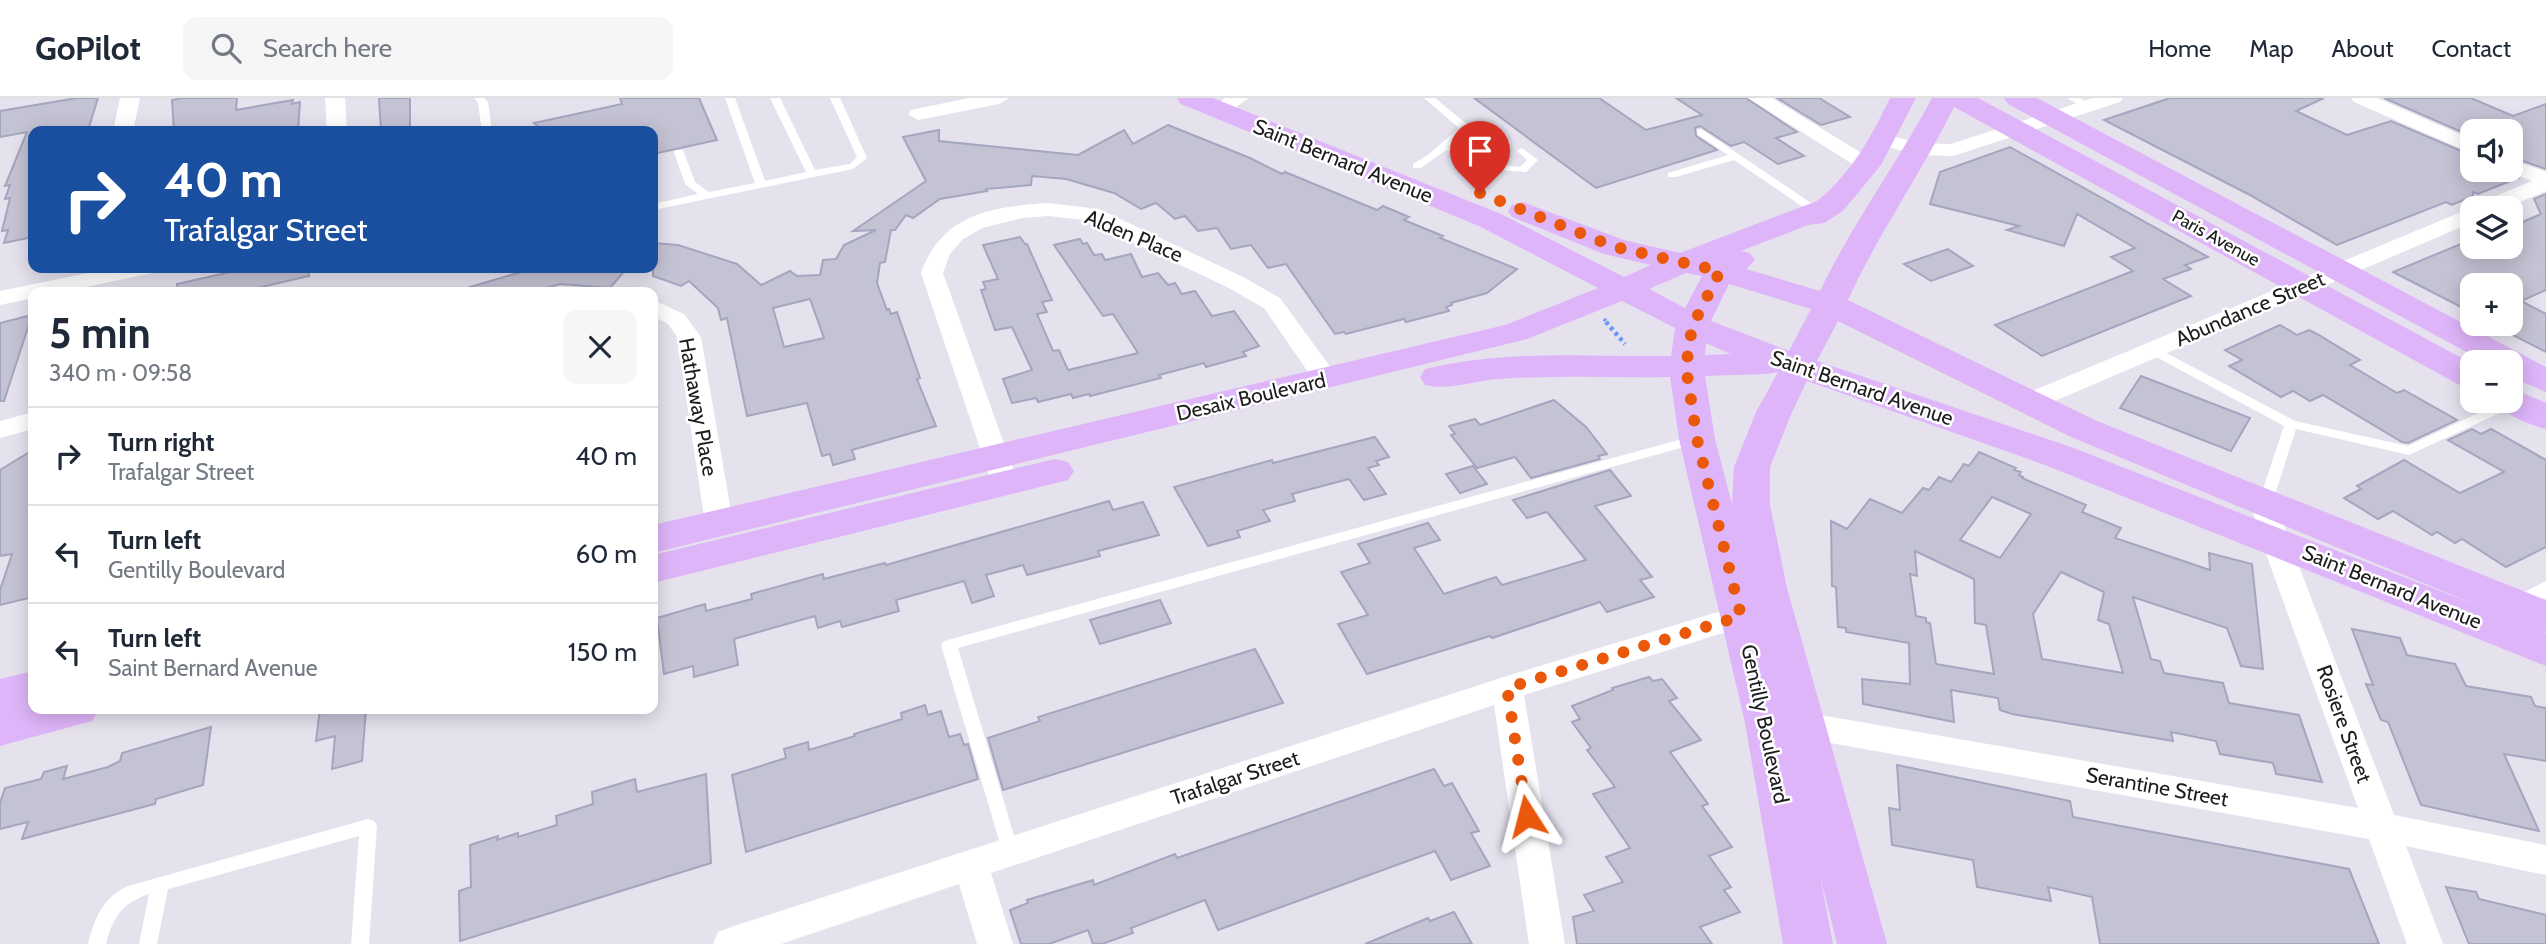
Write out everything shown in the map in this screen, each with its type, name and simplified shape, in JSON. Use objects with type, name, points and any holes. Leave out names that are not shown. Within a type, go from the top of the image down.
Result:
[{"type":"street","points":[[124,126],[130,98]]},
{"type":"street","points":[[335,98],[337,126]]},
{"type":"street","points":[[918,114],[999,98]]},
{"type":"street","points":[[1758,98],[1869,166]]},
{"type":"street","points":[[1720,271],[1825,208],[1869,166],[1903,98]]},
{"type":"street","name":"Gentilly Boulevard","points":[[1808,944],[1767,588],[1751,505],[1752,467],[1770,421],[1854,252],[1919,149],[1945,98]]},
{"type":"street","name":"Paris Avenue","points":[[1958,98],[2460,371]]},
{"type":"street","name":"Paris Avenue","points":[[2017,98],[2071,108],[2340,271],[2487,350]]},
{"type":"street","points":[[1883,140],[1919,149],[1953,150],[2071,108],[2113,98]]},
{"type":"street","points":[[2361,98],[2460,142]]},
{"type":"street","name":"Saint Bernard Avenue","points":[[1223,101],[1417,166],[1581,234],[1679,264],[1720,271],[1830,304],[2027,403],[2265,504],[2537,605]]},
{"type":"street","name":"Saint Bernard Avenue","points":[[1223,101],[1530,238],[1611,301],[2046,452],[2275,540],[2546,650]]},
{"type":"street","points":[[2523,171],[2546,182]]},
{"type":"street","points":[[2514,196],[2546,182]]},
{"type":"street","name":"Desaix Boulevard","points":[[658,568],[1326,379],[1515,332],[1611,301],[1679,264],[1825,208]]},
{"type":"street","name":"Alden Place","points":[[1000,471],[932,273],[936,258],[950,240],[981,222],[1012,212],[1053,209],[1091,215],[1252,290],[1272,303],[1283,315],[1326,379]]},
{"type":"street","name":"Abundance Street","points":[[2027,403],[2460,220]]},
{"type":"street","name":"Gentilly Boulevard","points":[[1720,271],[1692,327],[1686,367],[1697,439],[1741,616],[1784,723],[1862,944]]},
{"type":"street","points":[[42,287],[96,273]]},
{"type":"street","points":[[0,298],[28,291]]},
{"type":"street","name":"Hathaway Place","points":[[658,310],[676,319],[689,337],[719,523]]},
{"type":"street","name":"Desaix Boulevard","points":[[658,538],[719,523],[1000,471],[1483,368],[1772,364],[1797,367]]},
{"type":"street","name":"Paris Avenue","points":[[2523,369],[2546,381]]},
{"type":"street","points":[[2523,405],[2546,418]]},
{"type":"street","points":[[0,430],[28,422]]},
{"type":"street","name":"Rosiere Street","points":[[2265,504],[2275,540],[2425,944]]},
{"type":"street","points":[[2487,626],[2537,605]]},
{"type":"street","name":"Trafalgar Street","points":[[731,944],[1507,688],[1741,616]]},
{"type":"street","points":[[1507,688],[1547,944]]},
{"type":"street","points":[[0,695],[28,689]]},
{"type":"street","points":[[0,728],[57,714]]},
{"type":"street","name":"Serantine Street","points":[[1784,723],[2383,827],[2546,860]]},
{"type":"street","points":[[971,864],[995,944]]},
{"type":"lane","points":[[479,98],[483,102],[486,126]]},
{"type":"lane","points":[[730,98],[761,184]]},
{"type":"lane","points":[[775,98],[812,174]]},
{"type":"lane","points":[[658,205],[853,166],[862,159],[835,98]]},
{"type":"lane","points":[[1429,98],[1465,128],[1506,142]]},
{"type":"lane","points":[[1417,166],[1446,146],[1465,128]]},
{"type":"lane","points":[[1701,132],[1735,156],[1825,208]]},
{"type":"lane","points":[[1446,146],[1501,168],[1522,170],[1533,160],[1522,151]]},
{"type":"lane","points":[[678,152],[690,184],[706,195]]},
{"type":"lane","points":[[1672,175],[1735,156]]},
{"type":"lane","points":[[2153,350],[2291,424],[2409,451],[2486,413]]},
{"type":"lane","points":[[2265,504],[2291,424]]},
{"type":"lane","points":[[1010,852],[949,645],[1697,439]]},
{"type":"lane","points":[[97,944],[103,919],[122,895],[368,825],[360,944]]},
{"type":"lane","points":[[148,944],[160,883]]},
{"type":"path","points":[[1611,301],[1630,349]]},
{"type":"building","points":[[77,98],[98,98],[89,126],[28,126],[28,238],[4,243],[8,230],[2,231],[10,198],[5,199],[10,185],[5,186],[27,132],[0,137],[0,111]]},
{"type":"building","points":[[237,98],[236,110],[293,100],[292,104],[300,102],[298,126],[174,126],[172,100]]},
{"type":"building","points":[[379,98],[410,98],[410,126],[381,126]]},
{"type":"building","points":[[620,98],[699,98],[717,140],[658,153],[658,126],[537,126],[534,123],[622,104]]},
{"type":"building","points":[[1474,98],[1599,98],[1646,130],[1702,115],[1676,98],[1746,98],[1797,132],[1776,138],[1804,156],[1778,164],[1744,142],[1731,146],[1700,126],[1695,128],[1696,136],[1717,150],[1596,188]]},
{"type":"building","points":[[1777,98],[1819,98],[1850,117],[1821,125]]},
{"type":"building","points":[[2170,98],[2324,98],[2296,111],[2347,135],[2391,121],[2460,150],[2460,182],[2508,182],[2478,194],[2473,192],[2473,196],[2460,196],[2460,202],[2452,205],[2446,202],[2337,245],[2248,194],[2104,120]]},
{"type":"building","points":[[2384,98],[2471,98],[2513,116],[2546,104],[2546,169],[2523,161],[2523,119],[2460,119],[2460,131]]},
{"type":"building","points":[[1168,125],[1282,174],[1285,172],[1377,210],[1383,206],[1409,217],[1404,220],[1443,236],[1440,238],[1517,269],[1487,293],[1451,303],[1452,305],[1446,307],[1449,311],[1406,322],[1404,319],[1346,334],[1335,334],[1286,264],[1268,268],[1251,245],[1231,249],[1217,228],[1198,231],[1185,216],[1175,219],[1156,203],[1141,209],[1114,193],[1066,179],[1032,176],[1031,185],[986,189],[987,191],[940,199],[913,218],[906,215],[895,230],[891,230],[885,262],[880,263],[877,283],[887,310],[889,309],[891,314],[897,312],[920,378],[917,379],[936,426],[852,450],[855,459],[833,465],[830,454],[822,456],[807,403],[747,416],[727,318],[721,320],[718,308],[689,281],[681,286],[653,276],[653,273],[658,273],[658,243],[678,245],[737,264],[761,285],[790,271],[797,276],[820,275],[823,260],[836,259],[844,245],[876,230],[853,231],[926,181],[903,137],[939,130],[939,141],[1078,155],[1124,130],[1133,144]],"holes":[[[810,299],[824,338],[784,347],[773,308]]]},
{"type":"building","points":[[2010,147],[2208,257],[2185,265],[2191,269],[2163,279],[2191,296],[2042,356],[1995,325],[2133,271],[2111,257],[2135,248],[2077,214],[2064,246],[2007,230],[2019,226],[1930,204],[1940,172]]},
{"type":"building","points":[[2546,194],[2546,290],[2523,300],[2523,273],[2460,273],[2460,306],[2393,272],[2460,244],[2460,259],[2523,259],[2523,222],[2541,214],[2534,199]]},
{"type":"building","points":[[1020,237],[1027,244],[1052,300],[1042,302],[1047,312],[1037,314],[1053,351],[1059,350],[1068,370],[1138,353],[1113,314],[1103,316],[1054,245],[1080,239],[1083,244],[1087,243],[1094,255],[1102,254],[1105,260],[1131,254],[1142,277],[1158,273],[1168,285],[1175,283],[1182,294],[1195,291],[1212,316],[1234,311],[1259,346],[1243,352],[1246,356],[1206,367],[1204,363],[1159,375],[1161,378],[1090,396],[1089,394],[1073,398],[1071,394],[1038,402],[1036,398],[1012,403],[1003,379],[1032,370],[1012,327],[995,330],[981,290],[986,289],[983,282],[998,279],[983,245]]},
{"type":"building","points":[[1948,249],[1973,266],[1931,281],[1904,264]]},
{"type":"building","points":[[226,273],[309,273],[309,276],[262,287],[177,287],[177,284]]},
{"type":"building","points":[[518,273],[623,273],[611,287],[560,284],[550,287],[470,287]]},
{"type":"building","points":[[2523,302],[2546,314],[2546,352],[2515,336],[2523,336]]},
{"type":"building","points":[[28,316],[28,327],[4,401],[0,401],[0,323]]},
{"type":"building","points":[[2280,325],[2297,335],[2309,330],[2317,334],[2360,360],[2350,365],[2397,393],[2404,390],[2457,420],[2408,443],[2402,442],[2323,395],[2310,401],[2293,391],[2281,397],[2229,366],[2242,360],[2225,350]]},
{"type":"building","points":[[2141,376],[2250,418],[2231,451],[2120,408]]},
{"type":"building","points":[[1554,400],[1586,427],[1607,454],[1598,456],[1600,459],[1531,478],[1515,457],[1477,468],[1451,435],[1455,434],[1449,426],[1475,419],[1480,425]]},
{"type":"building","points":[[2472,429],[2481,434],[2491,429],[2546,460],[2546,547],[2506,567],[2462,539],[2455,543],[2437,532],[2432,535],[2393,511],[2378,519],[2344,498],[2361,489],[2357,486],[2404,460],[2460,493],[2504,472],[2448,440]]},
{"type":"building","points":[[1375,437],[1389,457],[1376,461],[1379,465],[1368,468],[1386,494],[1364,500],[1349,479],[1292,494],[1295,501],[1263,510],[1270,521],[1237,531],[1240,537],[1208,546],[1174,487],[1272,460],[1273,463]]},
{"type":"building","points":[[1979,452],[2016,468],[2014,470],[2021,472],[2019,475],[2022,478],[2086,505],[2082,512],[2121,528],[2115,538],[2210,570],[2209,553],[2252,564],[2263,669],[2241,666],[2227,628],[2133,597],[2151,659],[2160,661],[2164,673],[2223,683],[2229,703],[2299,715],[2322,782],[2276,774],[2273,763],[2220,754],[2216,741],[2171,732],[2173,741],[2012,714],[2000,710],[1998,698],[1951,690],[1954,722],[1863,704],[1862,679],[1910,684],[1909,643],[1846,632],[1846,628],[1838,627],[1836,587],[1832,586],[1831,521],[1847,529],[1870,499],[1902,513],[1923,488],[1929,490],[1939,477],[1951,482],[1964,464],[1969,466]],"holes":[[[1992,497],[2031,514],[2000,558],[1960,540]],[[1915,551],[1974,579],[1975,623],[1986,625],[1994,674],[1936,664],[1930,623],[1926,622],[1926,618],[1916,616],[1910,574],[1917,576]],[[2061,572],[2104,592],[2098,620],[2109,624],[2123,673],[2042,659],[2033,614]]]},
{"type":"building","points":[[28,453],[28,598],[0,605],[0,590],[12,554],[0,556],[0,470]]},
{"type":"building","points":[[1473,466],[1487,484],[1460,493],[1446,474]]},
{"type":"building","points":[[1610,470],[1631,496],[1595,506],[1652,577],[1640,580],[1654,597],[1607,612],[1600,602],[1492,638],[1490,636],[1367,674],[1338,624],[1368,615],[1341,572],[1370,563],[1358,544],[1428,523],[1440,540],[1414,548],[1444,594],[1496,577],[1502,585],[1586,560],[1547,512],[1527,518],[1513,500]]},
{"type":"building","points":[[1109,501],[1113,510],[1143,502],[1159,535],[1098,551],[1100,556],[1027,575],[1023,565],[986,575],[994,596],[972,603],[964,581],[896,600],[899,611],[842,627],[840,621],[818,628],[815,616],[734,639],[738,665],[694,677],[693,666],[664,674],[658,618],[705,604],[706,611],[752,599],[751,594],[823,574],[824,579],[885,563],[886,565]]},
{"type":"building","points":[[1160,600],[1171,623],[1100,644],[1090,620]]},
{"type":"building","points":[[2352,629],[2400,638],[2407,655],[2455,664],[2466,686],[2531,697],[2535,706],[2546,708],[2546,761],[2504,754],[2539,831],[2421,805],[2388,722],[2381,720],[2366,684],[2373,685]]},
{"type":"building","points":[[1255,649],[1283,703],[1003,790],[988,738],[1040,721],[1038,717]]},
{"type":"building","points":[[1649,677],[1653,681],[1662,679],[1677,698],[1669,701],[1701,740],[1670,752],[1708,804],[1702,806],[1732,847],[1709,856],[1731,887],[1724,890],[1740,912],[1700,927],[1712,944],[1577,944],[1573,917],[1594,911],[1584,895],[1623,882],[1606,857],[1630,848],[1593,794],[1615,787],[1587,750],[1591,748],[1572,722],[1580,719],[1572,706],[1613,690],[1612,688]]},
{"type":"building","points":[[925,705],[928,715],[941,711],[949,737],[960,734],[964,745],[968,744],[978,779],[746,852],[732,775],[786,758],[784,749],[808,742],[809,750],[855,736],[854,734],[902,719],[901,713]]},
{"type":"building","points":[[319,714],[366,714],[362,761],[332,769],[335,736],[316,741]]},
{"type":"building","points":[[211,727],[203,785],[156,799],[155,804],[22,839],[28,822],[0,829],[0,803],[5,788],[41,779],[44,772],[67,766],[63,779],[108,767],[120,761],[122,753]]},
{"type":"building","points":[[1897,765],[2070,801],[2073,817],[2349,869],[2379,944],[2100,944],[2092,897],[2048,887],[2051,901],[1977,887],[1973,860],[1892,845],[1889,808],[1900,810]]},
{"type":"building","points":[[1434,769],[1444,786],[1452,783],[1479,831],[1471,833],[1490,866],[1451,880],[1435,851],[1218,930],[1205,900],[1131,928],[1133,933],[1102,944],[1093,944],[1088,930],[1049,944],[1021,944],[1010,910],[1028,903],[1027,900],[1093,880],[1094,885],[1175,854],[1177,858]]},
{"type":"building","points":[[706,774],[711,863],[460,941],[459,891],[471,887],[470,845],[498,836],[497,840],[518,833],[518,837],[557,825],[556,816],[593,804],[592,792],[635,779],[637,792]]},
{"type":"building","points":[[2446,887],[2476,892],[2479,899],[2546,915],[2546,944],[2469,944]]},
{"type":"building","points":[[1454,912],[1472,944],[1365,944],[1428,918],[1430,921]]},
{"type":"route","points":[[1480,193],[1615,247],[1679,264],[1720,271],[1692,327],[1686,367],[1697,439],[1741,616],[1507,688],[1527,816]]}]
